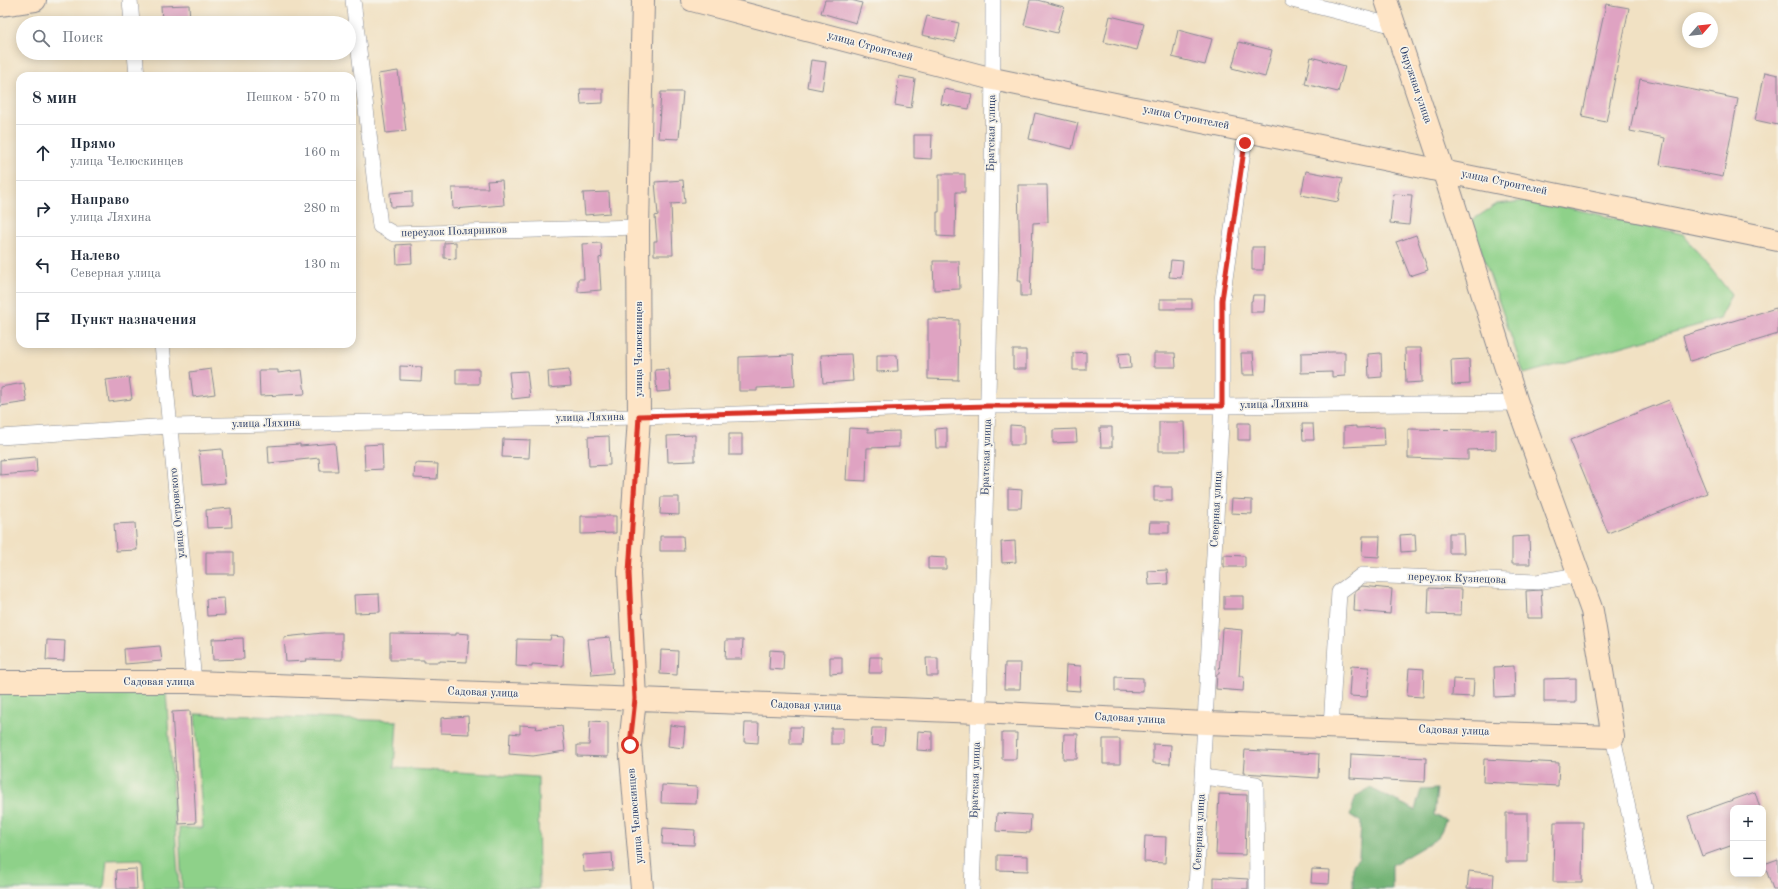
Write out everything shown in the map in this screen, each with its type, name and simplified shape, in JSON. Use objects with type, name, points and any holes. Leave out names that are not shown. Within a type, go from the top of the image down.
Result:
[{"type":"street","points":[[0,5],[35,0]]},
{"type":"street","points":[[130,0],[131,16]]},
{"type":"street","name":"переулок Полярников","points":[[353,0],[355,16]]},
{"type":"street","name":"улица Челюскинцев","points":[[642,889],[630,745],[635,699],[629,573],[639,416],[638,227],[643,0]]},
{"type":"street","name":"улица Строителей","points":[[692,0],[993,79],[1443,170],[1778,240]]},
{"type":"street","name":"Братская улица","points":[[972,889],[988,406],[993,0]]},
{"type":"street","points":[[1292,0],[1395,26]]},
{"type":"street","name":"Окружная улица","points":[[1386,0],[1443,170],[1517,403],[1592,611],[1613,737]]},
{"type":"street","name":"переулок Полярников","points":[[356,25],[380,226],[394,234],[638,227]]},
{"type":"street","points":[[136,60],[137,72]]},
{"type":"street","name":"Северная улица","points":[[1196,889],[1222,406],[1222,300],[1246,130]]},
{"type":"street","name":"улица Островского","points":[[162,348],[194,682]]},
{"type":"street","name":"улица Ляхина","points":[[0,437],[170,426],[639,416],[988,406],[1222,406],[1517,403]]},
{"type":"street","name":"переулок Кузнецова","points":[[1331,727],[1340,592],[1362,575],[1537,582],[1578,575]]},
{"type":"street","name":"Садовая улица","points":[[0,682],[194,682],[979,712],[1206,723],[1613,737]]},
{"type":"street","points":[[1613,737],[1646,889]]},
{"type":"street","points":[[1203,777],[1256,784],[1257,889]]},
{"type":"green space","points":[[1535,200],[1683,234],[1731,294],[1720,319],[1524,374],[1471,221],[1497,204]]},
{"type":"green space","points":[[0,690],[166,691],[179,889],[144,889],[142,859],[107,860],[104,889],[0,889]]},
{"type":"green space","points":[[195,714],[397,721],[394,768],[538,777],[539,889],[182,889],[179,828],[203,828]]},
{"type":"green space","points":[[1370,788],[1415,810],[1421,790],[1437,789],[1434,815],[1446,820],[1438,838],[1392,865],[1392,889],[1353,889],[1353,865],[1359,857],[1361,822],[1350,815],[1356,796]]},
{"type":"building","points":[[825,0],[851,0],[862,3],[856,23],[821,13]]},
{"type":"building","points":[[1030,0],[1037,0],[1064,7],[1057,33],[1024,25]]},
{"type":"building","points":[[1606,4],[1629,8],[1606,122],[1582,117]]},
{"type":"building","points":[[189,5],[190,16],[162,16],[161,6]]},
{"type":"building","points":[[927,16],[959,23],[955,42],[922,35]]},
{"type":"building","points":[[1110,16],[1144,24],[1137,50],[1104,42]]},
{"type":"building","points":[[1178,30],[1212,39],[1205,65],[1172,57]]},
{"type":"building","points":[[1239,42],[1272,50],[1265,77],[1232,68]]},
{"type":"building","points":[[1311,57],[1345,66],[1338,92],[1305,84]]},
{"type":"building","points":[[811,60],[826,62],[822,90],[807,87]]},
{"type":"building","points":[[398,71],[406,131],[386,133],[378,74]]},
{"type":"building","points":[[1765,72],[1778,75],[1778,125],[1755,120]]},
{"type":"building","points":[[899,76],[915,79],[911,108],[895,105]]},
{"type":"building","points":[[1640,79],[1738,99],[1723,177],[1660,165],[1665,138],[1630,131]]},
{"type":"building","points":[[580,89],[603,89],[603,103],[581,104]]},
{"type":"building","points":[[944,89],[972,94],[969,109],[941,104]]},
{"type":"building","points":[[661,92],[683,92],[679,139],[658,138]]},
{"type":"building","points":[[1035,113],[1078,123],[1072,149],[1029,139]]},
{"type":"building","points":[[914,135],[932,135],[931,159],[914,158]]},
{"type":"building","points":[[1306,171],[1343,178],[1338,202],[1301,195]]},
{"type":"building","points":[[939,174],[965,174],[965,192],[956,192],[955,237],[937,236],[937,212],[939,212]]},
{"type":"building","points":[[502,180],[504,205],[453,209],[452,188],[488,188],[487,181]]},
{"type":"building","points":[[683,180],[685,203],[671,204],[673,255],[654,255],[654,241],[657,241],[655,216],[658,215],[655,182]]},
{"type":"building","points":[[1018,185],[1047,185],[1048,222],[1033,223],[1030,296],[1021,296],[1021,281],[1018,281],[1020,266]]},
{"type":"building","points":[[412,191],[412,206],[391,207],[390,193]]},
{"type":"building","points":[[609,192],[610,213],[585,215],[583,193]]},
{"type":"building","points":[[1393,194],[1412,195],[1409,225],[1390,223]]},
{"type":"building","points":[[1416,235],[1428,270],[1410,276],[1396,242]]},
{"type":"building","points":[[456,242],[456,259],[444,258],[444,243]]},
{"type":"building","points":[[601,243],[602,257],[599,258],[601,290],[578,292],[578,279],[584,279],[582,244]]},
{"type":"building","points":[[411,244],[412,263],[397,264],[396,245]]},
{"type":"building","points":[[1252,247],[1264,247],[1263,270],[1252,270]]},
{"type":"building","points":[[1171,260],[1183,261],[1181,278],[1169,277]]},
{"type":"building","points":[[933,261],[959,261],[960,289],[934,290]]},
{"type":"building","points":[[1253,295],[1265,295],[1264,312],[1251,312],[1251,301]]},
{"type":"building","points":[[1160,299],[1192,299],[1192,309],[1160,309]]},
{"type":"building","points":[[1776,308],[1778,314],[1778,334],[1690,361],[1683,336]]},
{"type":"building","points":[[928,319],[959,320],[958,380],[928,379]]},
{"type":"building","points":[[1405,348],[1421,348],[1422,382],[1406,383]]},
{"type":"building","points":[[1013,350],[1026,350],[1026,369],[1013,369]]},
{"type":"building","points":[[1086,352],[1086,370],[1073,370],[1073,353]]},
{"type":"building","points":[[1345,352],[1345,376],[1332,377],[1332,372],[1301,373],[1301,353]]},
{"type":"building","points":[[1130,353],[1131,368],[1119,369],[1118,354]]},
{"type":"building","points":[[1154,353],[1175,353],[1176,367],[1154,367]]},
{"type":"building","points":[[1241,353],[1253,353],[1255,375],[1242,375]]},
{"type":"building","points":[[1381,353],[1382,377],[1369,378],[1368,354]]},
{"type":"building","points":[[851,354],[853,381],[823,383],[821,355]]},
{"type":"building","points":[[793,355],[795,386],[757,388],[757,391],[739,391],[739,357]]},
{"type":"building","points":[[877,355],[897,355],[898,371],[877,372]]},
{"type":"building","points":[[1469,359],[1470,384],[1452,385],[1451,360]]},
{"type":"building","points":[[400,366],[422,367],[421,381],[400,380]]},
{"type":"building","points":[[211,369],[215,394],[193,397],[190,372]]},
{"type":"building","points":[[456,369],[479,369],[479,384],[456,384]]},
{"type":"building","points":[[669,369],[671,391],[657,392],[655,370]]},
{"type":"building","points":[[259,370],[278,370],[278,373],[302,370],[305,394],[260,396]]},
{"type":"building","points":[[569,370],[571,386],[549,388],[548,372]]},
{"type":"building","points":[[527,371],[530,397],[512,399],[509,372]]},
{"type":"building","points":[[129,377],[132,399],[109,402],[106,380]]},
{"type":"building","points":[[24,383],[27,402],[0,406],[0,387]]},
{"type":"building","points":[[1669,400],[1707,493],[1608,533],[1570,440]]},
{"type":"building","points":[[1159,422],[1184,422],[1185,451],[1159,451]]},
{"type":"building","points":[[1238,423],[1250,423],[1250,440],[1238,440]]},
{"type":"building","points":[[1302,424],[1313,424],[1314,440],[1303,440]]},
{"type":"building","points":[[1010,425],[1024,426],[1024,445],[1010,445]]},
{"type":"building","points":[[1356,426],[1356,428],[1384,427],[1385,445],[1344,447],[1344,427]]},
{"type":"building","points":[[1100,427],[1112,427],[1112,447],[1101,447]]},
{"type":"building","points":[[849,428],[868,429],[868,432],[899,431],[899,447],[867,448],[866,481],[846,480]]},
{"type":"building","points":[[947,428],[947,448],[936,448],[935,429]]},
{"type":"building","points":[[1076,429],[1077,442],[1053,443],[1053,430]]},
{"type":"building","points":[[1408,429],[1496,429],[1496,449],[1468,450],[1468,460],[1408,458]]},
{"type":"building","points":[[729,434],[742,434],[742,455],[729,455]]},
{"type":"building","points":[[695,435],[695,461],[668,462],[667,436]]},
{"type":"building","points":[[609,436],[610,465],[589,466],[588,437]]},
{"type":"building","points":[[503,439],[530,440],[529,458],[502,457]]},
{"type":"building","points":[[335,443],[338,471],[320,471],[319,458],[269,463],[268,446],[300,444],[300,446]]},
{"type":"building","points":[[382,444],[383,469],[365,470],[364,445]]},
{"type":"building","points":[[222,449],[225,483],[202,485],[199,451]]},
{"type":"building","points":[[36,457],[37,472],[0,475],[0,460]]},
{"type":"building","points":[[415,463],[438,464],[437,479],[414,478]]},
{"type":"building","points":[[1154,487],[1172,487],[1172,501],[1154,501]]},
{"type":"building","points":[[1008,489],[1022,490],[1021,508],[1008,508]]},
{"type":"building","points":[[661,497],[679,497],[679,515],[660,514]]},
{"type":"building","points":[[1232,499],[1252,500],[1252,514],[1231,513]]},
{"type":"building","points":[[231,508],[232,527],[207,528],[206,510]]},
{"type":"building","points":[[581,516],[616,516],[616,533],[581,534]]},
{"type":"building","points":[[1150,522],[1169,522],[1169,533],[1149,533]]},
{"type":"building","points":[[135,523],[137,550],[116,551],[114,524]]},
{"type":"building","points":[[1449,533],[1463,533],[1464,553],[1449,553]]},
{"type":"building","points":[[1415,534],[1416,551],[1401,552],[1400,535]]},
{"type":"building","points":[[660,536],[683,536],[684,551],[660,551]]},
{"type":"building","points":[[1363,536],[1380,536],[1379,557],[1362,556]]},
{"type":"building","points":[[1529,536],[1530,564],[1512,564],[1512,537]]},
{"type":"building","points":[[1015,541],[1016,562],[1002,563],[1001,542]]},
{"type":"building","points":[[206,552],[234,552],[234,574],[206,574]]},
{"type":"building","points":[[1224,555],[1245,556],[1245,567],[1224,567]]},
{"type":"building","points":[[928,557],[946,558],[946,569],[928,569]]},
{"type":"building","points":[[1167,570],[1168,584],[1149,585],[1148,571]]},
{"type":"building","points":[[1362,586],[1392,589],[1390,614],[1354,611],[1355,591]]},
{"type":"building","points":[[1429,588],[1462,589],[1461,615],[1428,614]]},
{"type":"building","points":[[1541,590],[1543,618],[1527,618],[1526,591]]},
{"type":"building","points":[[379,594],[380,612],[355,613],[354,595]]},
{"type":"building","points":[[1224,596],[1243,596],[1243,609],[1224,609]]},
{"type":"building","points":[[224,598],[225,615],[207,616],[206,599]]},
{"type":"building","points":[[1222,628],[1242,630],[1239,676],[1244,676],[1243,691],[1216,689],[1217,674],[1219,674]]},
{"type":"building","points":[[323,633],[342,633],[342,660],[306,659],[307,661],[286,662],[284,637]]},
{"type":"building","points":[[456,633],[469,634],[467,662],[390,660],[390,634],[456,635]]},
{"type":"building","points":[[551,636],[564,637],[563,666],[532,664],[532,667],[516,666],[517,639],[550,640]]},
{"type":"building","points":[[610,637],[613,673],[592,675],[588,639]]},
{"type":"building","points":[[243,638],[244,659],[213,660],[212,639]]},
{"type":"building","points":[[47,640],[65,641],[64,661],[46,660]]},
{"type":"building","points":[[726,640],[743,640],[742,659],[725,659]]},
{"type":"building","points":[[160,646],[162,661],[125,664],[124,649]]},
{"type":"building","points":[[661,650],[678,651],[677,675],[660,674]]},
{"type":"building","points":[[770,650],[784,651],[783,670],[769,669]]},
{"type":"building","points":[[830,657],[842,657],[842,673],[830,674]]},
{"type":"building","points":[[870,657],[882,657],[882,673],[869,673]]},
{"type":"building","points":[[926,658],[938,658],[938,676],[927,676]]},
{"type":"building","points":[[1005,663],[1021,663],[1020,689],[1004,689]]},
{"type":"building","points":[[1066,665],[1081,666],[1080,691],[1065,690]]},
{"type":"building","points":[[1351,666],[1369,667],[1367,697],[1349,696]]},
{"type":"building","points":[[1514,666],[1515,696],[1495,697],[1494,667]]},
{"type":"building","points":[[1409,668],[1424,669],[1423,697],[1407,696]]},
{"type":"building","points":[[1115,677],[1143,678],[1143,692],[1115,691]]},
{"type":"building","points":[[1576,678],[1576,702],[1544,702],[1544,679]]},
{"type":"building","points":[[1453,679],[1474,680],[1473,697],[1452,696]]},
{"type":"building","points":[[190,711],[196,823],[179,824],[172,712]]},
{"type":"building","points":[[468,716],[469,734],[441,733],[441,718]]},
{"type":"building","points":[[590,721],[608,722],[608,757],[577,756],[577,745],[589,745]]},
{"type":"building","points":[[745,723],[759,723],[758,743],[744,742]]},
{"type":"building","points":[[520,725],[537,726],[536,729],[562,726],[565,751],[533,756],[509,754],[510,733],[520,734]]},
{"type":"building","points":[[670,725],[685,727],[683,748],[668,746]]},
{"type":"building","points":[[790,727],[802,727],[801,744],[790,744]]},
{"type":"building","points":[[831,728],[843,728],[843,744],[831,744]]},
{"type":"building","points":[[872,728],[885,728],[884,746],[871,745]]},
{"type":"building","points":[[918,731],[932,732],[932,751],[917,750]]},
{"type":"building","points":[[1002,733],[1017,733],[1016,759],[1002,759]]},
{"type":"building","points":[[1064,734],[1078,734],[1077,759],[1063,759]]},
{"type":"building","points":[[1103,739],[1120,739],[1120,764],[1103,764]]},
{"type":"building","points":[[1153,744],[1171,745],[1170,764],[1153,763]]},
{"type":"building","points":[[1245,750],[1319,754],[1318,778],[1243,773]]},
{"type":"building","points":[[1351,754],[1426,758],[1425,782],[1350,778]]},
{"type":"building","points":[[1484,759],[1559,763],[1558,786],[1483,782]]},
{"type":"building","points":[[662,785],[697,787],[696,804],[661,803]]},
{"type":"building","points":[[1755,792],[1759,805],[1730,805],[1730,846],[1702,856],[1688,816]]},
{"type":"building","points":[[1219,794],[1247,795],[1245,855],[1216,854]]},
{"type":"building","points":[[997,813],[1031,815],[1030,833],[996,831]]},
{"type":"building","points":[[1506,813],[1528,813],[1528,862],[1506,862]]},
{"type":"building","points":[[1554,822],[1583,822],[1582,882],[1553,882]]},
{"type":"building","points":[[663,828],[695,830],[694,845],[662,844]]},
{"type":"building","points":[[1145,836],[1166,837],[1165,863],[1144,862]]},
{"type":"building","points":[[612,853],[613,870],[584,872],[583,855]]},
{"type":"building","points":[[997,855],[1028,856],[1028,871],[997,870]]},
{"type":"building","points":[[1778,859],[1778,889],[1773,889],[1766,870],[1766,863]]},
{"type":"building","points":[[136,869],[137,889],[117,889],[116,870]]},
{"type":"building","points":[[1312,869],[1330,870],[1329,884],[1311,883]]},
{"type":"building","points":[[1469,871],[1494,874],[1493,889],[1467,889]]},
{"type":"building","points":[[1214,877],[1248,879],[1248,889],[1214,889]]},
{"type":"route","points":[[630,745],[635,699],[629,573],[639,416],[988,406],[1222,406],[1222,300],[1245,143]]}]
